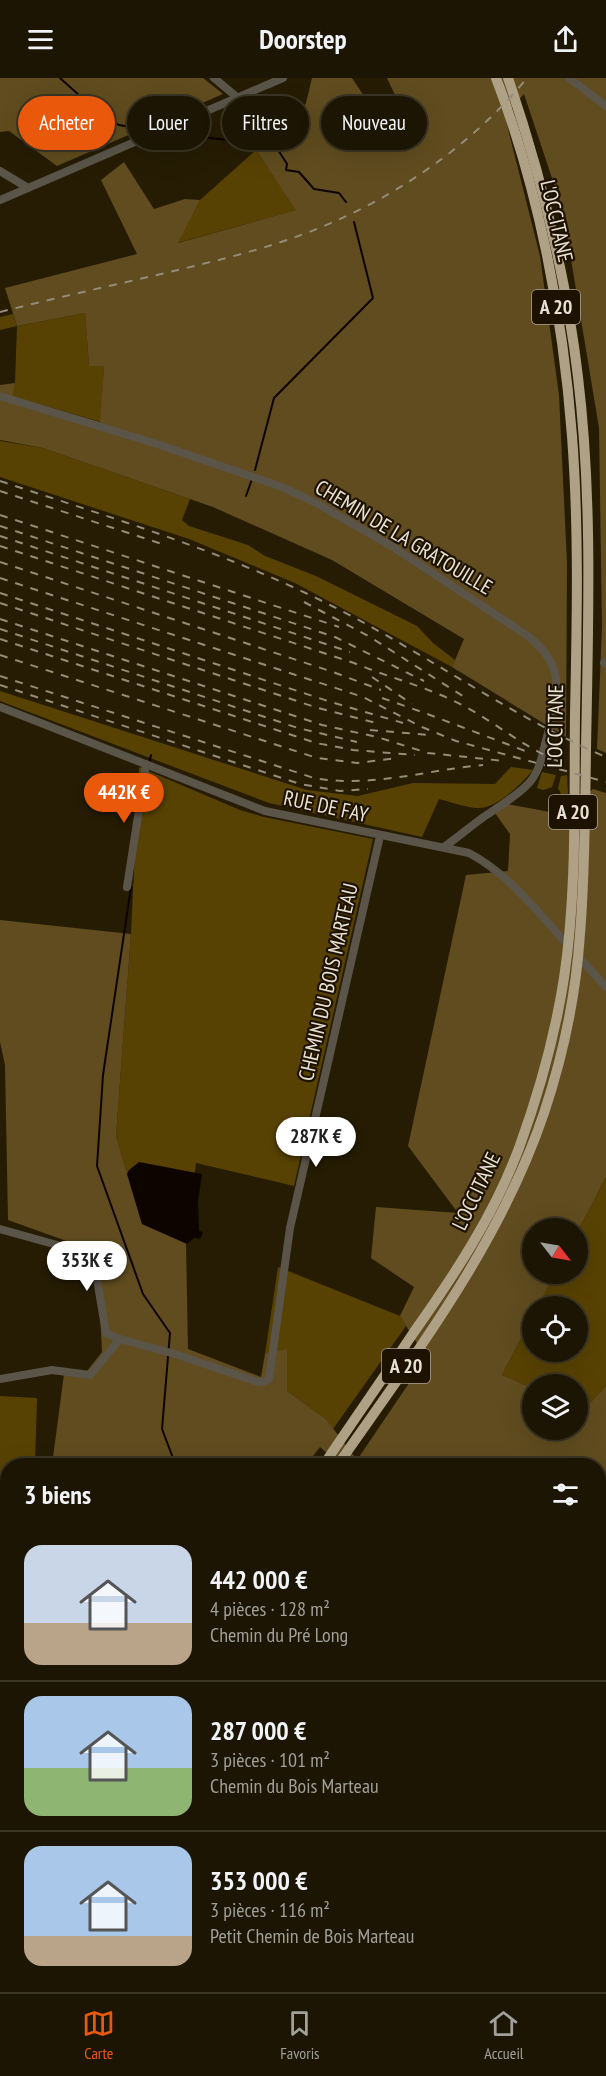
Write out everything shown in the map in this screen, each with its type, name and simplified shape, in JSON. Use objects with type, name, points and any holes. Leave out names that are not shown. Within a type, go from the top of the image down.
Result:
[{"type":"highway","name":"L'OCCITANE","points":[[328,1458],[452,1277],[501,1191],[542,1078],[564,977],[572,880],[576,689],[576,544],[572,436],[563,350],[548,264],[519,148],[496,78]]},
{"type":"highway","name":"L'OCCITANE","points":[[343,1458],[463,1282],[501,1215],[543,1113],[561,1053],[575,981],[583,881],[588,611],[584,434],[574,348],[548,208],[508,78]]},
{"type":"highway","points":[[349,1458],[366,1424]]},
{"type":"highway","points":[[321,1458],[340,1441]]},
{"type":"street","points":[[214,78],[236,96]]},
{"type":"street","points":[[242,96],[282,78]]},
{"type":"street","points":[[568,78],[606,106]]},
{"type":"street","points":[[0,200],[222,105]]},
{"type":"street","points":[[0,171],[28,189]]},
{"type":"street","name":"CHEMIN DE LA GRATOUILLE","points":[[0,396],[164,447],[282,487],[316,503],[393,547],[543,648],[555,671],[557,689],[554,713],[538,771],[516,795],[444,847]]},
{"type":"street","name":"RUE DE FAY","points":[[0,707],[265,811],[469,853],[488,863],[548,923],[606,987]]},
{"type":"street","points":[[127,887],[146,764]]},
{"type":"street","name":"CHEMIN DU BOIS MARTEAU","points":[[120,1339],[175,1354],[258,1382],[269,1379],[290,1228],[380,836]]},
{"type":"street","points":[[0,1229],[93,1255],[106,1333],[120,1339],[90,1375],[52,1370],[0,1379]]},
{"type":"shaded area","points":[[0,78],[203,78],[223,94],[210,100],[210,96],[127,96],[127,136],[115,141],[115,96],[18,96],[18,138],[9,131],[0,132]]},
{"type":"shaded area","points":[[312,78],[352,78],[364,96],[321,96],[321,150],[427,150],[427,96],[392,96],[395,95],[387,78],[606,78],[606,753],[597,749],[602,627],[599,428],[563,211],[524,94],[505,117],[540,256],[559,395],[567,563],[566,737],[452,667],[464,639],[332,560],[213,507],[43,448],[0,440],[0,385],[15,383],[12,397],[100,422],[104,366],[89,366],[85,313],[17,326],[5,288],[137,254],[101,180],[124,162],[154,209],[185,199],[200,200],[178,243],[296,210],[256,150],[309,150],[308,96]]},
{"type":"shaded area","points":[[35,150],[94,150],[57,166]]},
{"type":"shaded area","points":[[256,150],[297,210],[177,243],[200,200]]},
{"type":"shaded area","points":[[85,313],[89,366],[104,366],[101,422],[11,396],[15,383],[17,326]]},
{"type":"shaded area","points":[[13,314],[17,326],[0,330],[0,317]]},
{"type":"shaded area","points":[[0,441],[43,448],[190,499],[182,520],[189,526],[248,545],[265,556],[316,576],[417,626],[433,643],[455,660],[452,667],[295,583],[189,539],[0,477]]},
{"type":"shaded area","points":[[0,691],[307,790],[358,796],[413,783],[495,784],[511,767],[533,770],[508,795],[484,808],[467,807],[439,799],[422,837],[269,803],[0,701]]},
{"type":"shaded area","points":[[139,767],[240,810],[373,839],[294,1186],[196,1163],[186,1243],[142,1224],[116,1136],[131,934]]},
{"type":"shaded area","points":[[542,772],[556,775],[552,787],[543,790],[537,788]]},
{"type":"shaded area","points":[[567,775],[568,794],[561,794],[558,788],[561,776]]},
{"type":"shaded area","points":[[593,789],[606,793],[606,1177],[585,1218],[522,1218],[522,1284],[550,1284],[543,1296],[522,1296],[522,1336],[502,1375],[522,1384],[522,1440],[588,1440],[588,1406],[606,1386],[606,1458],[358,1458],[426,1358],[400,1316],[414,1287],[371,1258],[376,1207],[458,1213],[408,1146],[466,875],[508,871],[510,834],[495,813],[507,804],[561,814]]},
{"type":"shaded area","points":[[0,920],[131,934],[116,1136],[142,1224],[186,1243],[188,1349],[261,1377],[265,1354],[287,1349],[287,1391],[326,1419],[355,1458],[332,1458],[320,1447],[311,1458],[53,1458],[64,1374],[87,1371],[102,1352],[97,1252],[8,1220],[5,1065],[0,1042]]},
{"type":"shaded area","points":[[139,1162],[202,1174],[198,1201],[199,1230],[203,1233],[200,1239],[194,1238],[187,1244],[142,1224],[127,1174]]},
{"type":"shaded area","points":[[606,1177],[606,1386],[588,1406],[588,1374],[522,1374],[522,1384],[502,1375],[522,1336],[522,1362],[588,1362],[588,1296],[543,1296],[550,1284],[588,1284],[588,1218],[585,1218]]},
{"type":"shaded area","points":[[278,1267],[400,1316],[406,1326],[333,1429],[326,1419],[287,1391],[265,1354]]},
{"type":"shaded area","points":[[0,1396],[37,1398],[35,1458],[0,1458]]},
{"type":"waterway","points":[[60,78],[100,114],[119,125],[127,126]]},
{"type":"waterway","points":[[210,138],[238,141],[268,138],[287,164],[286,170],[299,172],[314,189],[339,193],[346,202]]},
{"type":"waterway","points":[[255,470],[274,398],[373,298],[354,222]]},
{"type":"waterway","points":[[246,496],[252,479]]},
{"type":"waterway","points":[[149,763],[151,755]]},
{"type":"waterway","points":[[131,887],[103,1075],[97,1166],[143,1294],[170,1333],[162,1429],[173,1458]]},
{"type":"railway","points":[[0,312],[240,254],[333,222],[395,190],[424,172],[479,128],[527,78]]},
{"type":"railway","points":[[0,481],[210,552],[292,587],[367,624],[536,723],[606,757]]},
{"type":"railway","points":[[0,491],[165,545]]},
{"type":"railway","points":[[0,515],[339,627]]},
{"type":"railway","points":[[0,526],[335,637],[424,681]]},
{"type":"railway","points":[[0,536],[350,652]]},
{"type":"railway","points":[[0,546],[354,663],[422,688],[462,705],[533,749],[558,761]]},
{"type":"railway","points":[[0,562],[381,690]]},
{"type":"railway","points":[[0,578],[363,697],[422,727],[456,741],[606,782]]},
{"type":"railway","points":[[0,593],[331,702],[403,723]]},
{"type":"railway","points":[[304,602],[370,637],[469,700]]},
{"type":"railway","points":[[0,603],[318,708],[376,723]]},
{"type":"railway","points":[[0,619],[322,725],[377,737],[428,753],[504,761]]},
{"type":"railway","points":[[0,629],[298,728],[357,742]]},
{"type":"railway","points":[[0,639],[316,743],[353,750],[415,755]]},
{"type":"railway","points":[[0,655],[317,758],[357,763],[398,758]]},
{"type":"railway","points":[[0,676],[314,778],[335,781],[378,780],[483,765]]},
{"type":"railway","points":[[372,677],[412,704]]},
{"type":"railway","points":[[0,685],[300,784],[340,791],[368,789]]},
{"type":"railway","points":[[382,698],[528,752]]},
{"type":"railway","points":[[370,730],[430,735]]}]
